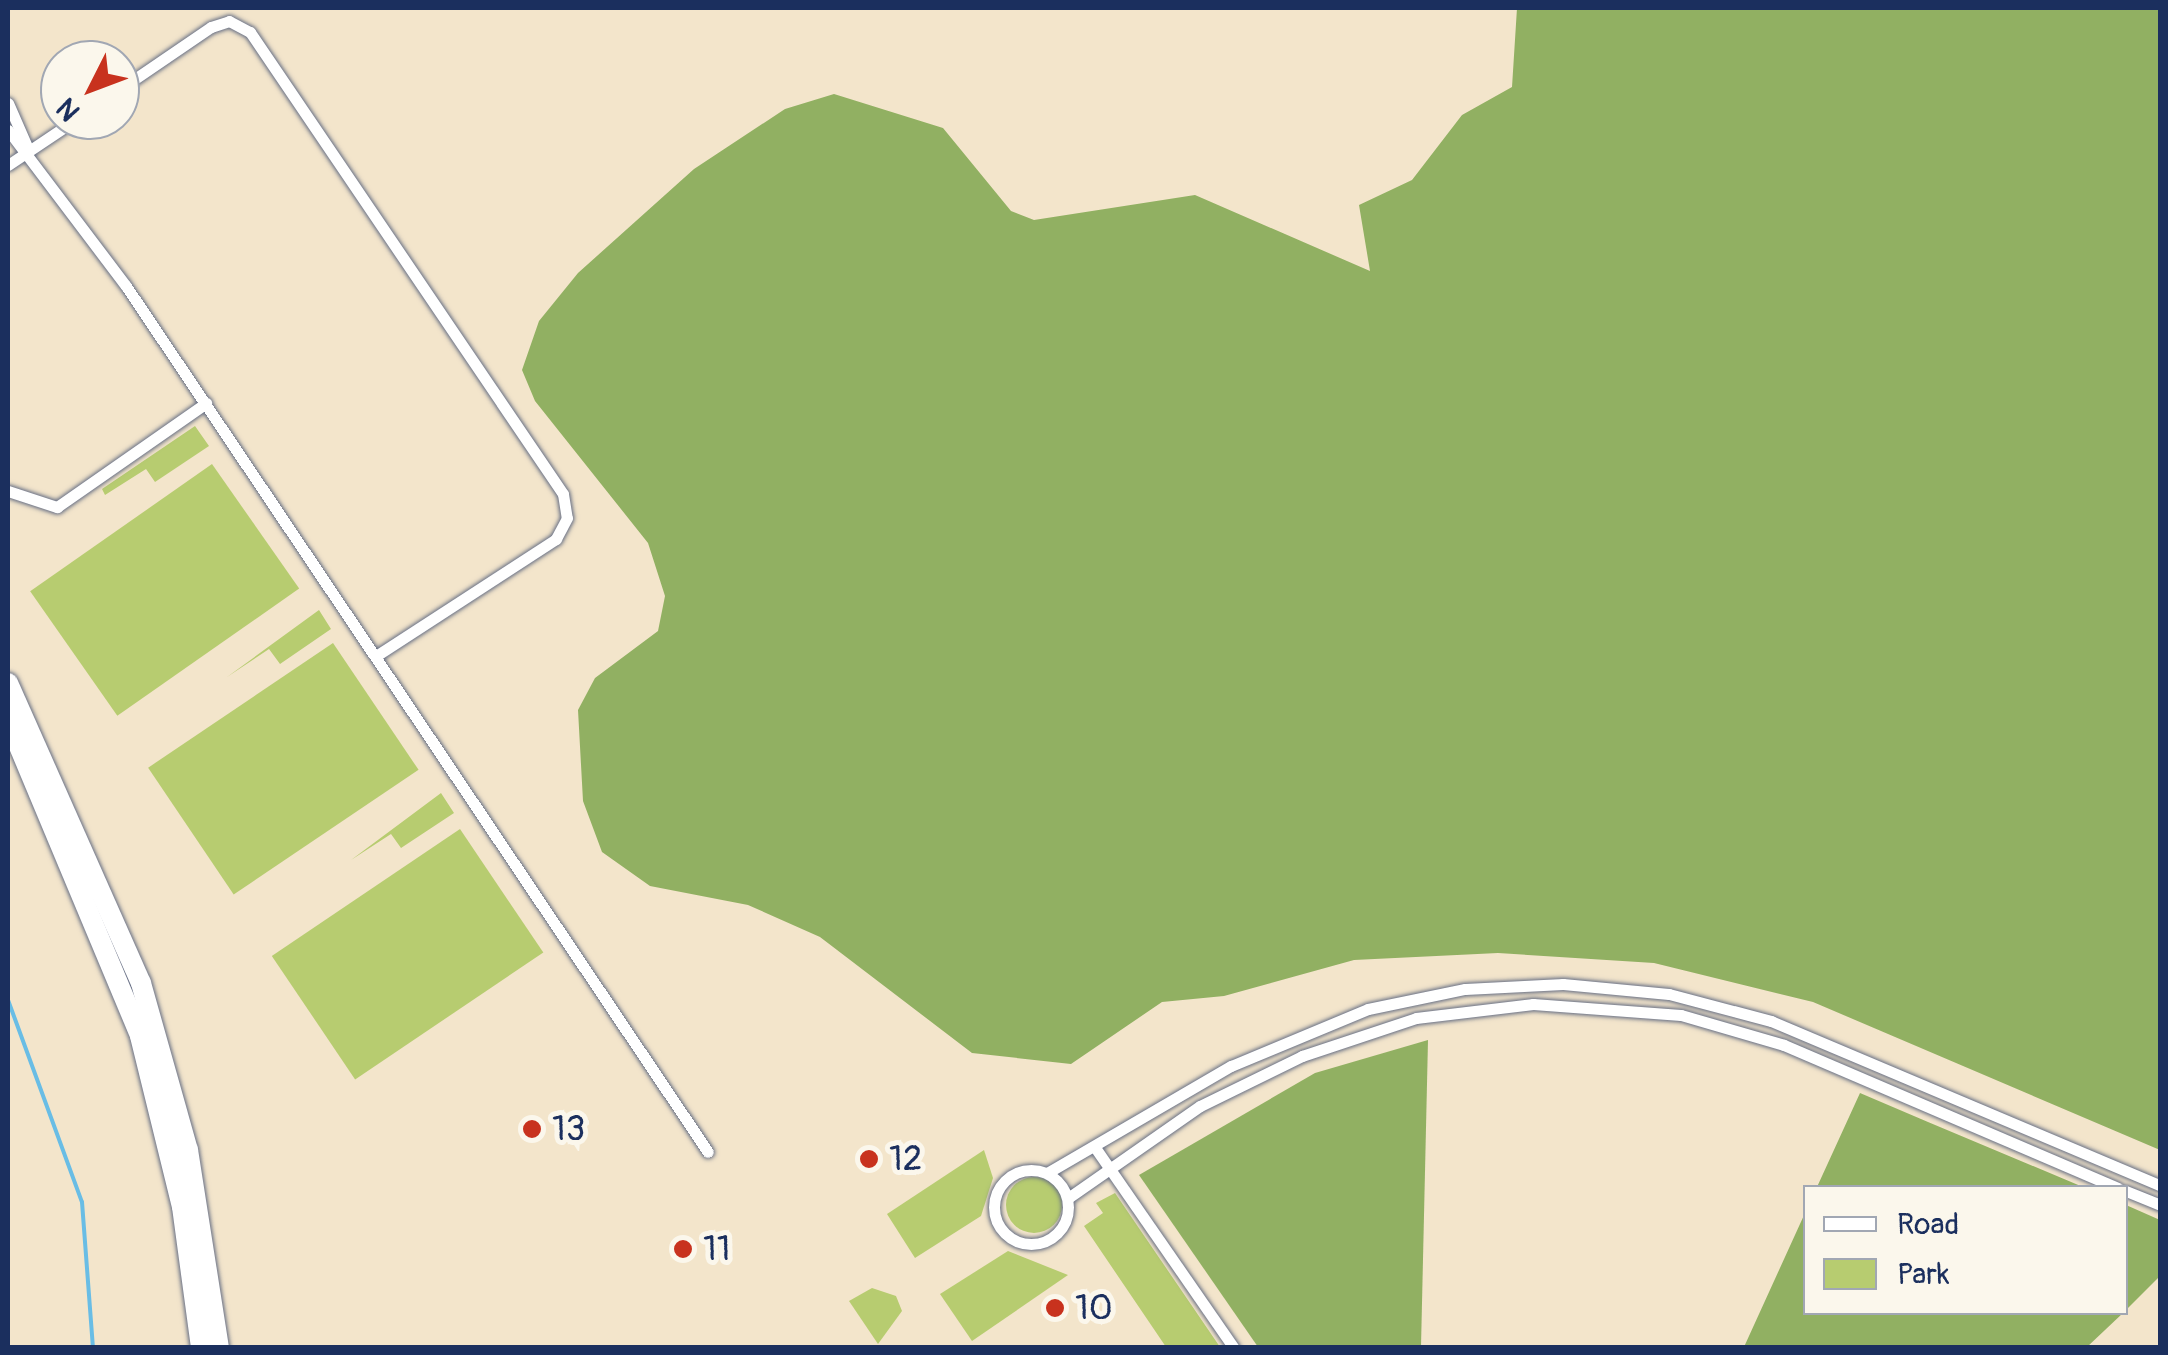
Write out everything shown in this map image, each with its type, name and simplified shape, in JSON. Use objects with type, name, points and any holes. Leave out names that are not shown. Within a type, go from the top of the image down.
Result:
[{"type":"highway","points":[[8,683],[146,997],[188,1150],[219,1348]]},
{"type":"highway","points":[[8,720],[140,1036],[176,1176],[201,1348]]},
{"type":"street","points":[[140,75],[211,27],[229,21],[250,32],[563,494],[567,518],[556,539],[376,656]]},
{"type":"street","points":[[8,103],[29,151]]},
{"type":"street","points":[[8,130],[29,151],[206,403],[708,1152]]},
{"type":"street","points":[[8,166],[45,140]]},
{"type":"street","points":[[8,491],[58,507],[206,403]]},
{"type":"street","points":[[2111,1185],[1784,1046],[1681,1015],[1582,1004],[1492,1006],[1343,1038],[1200,1106],[1108,1168],[1068,1198],[1063,1227],[1046,1242],[1019,1243],[1000,1228],[994,1208],[1006,1180],[1046,1173],[1096,1149],[1231,1066],[1368,1009],[1465,989],[1563,984],[1669,994],[1771,1021],[2160,1184]]},
{"type":"street","points":[[1096,1149],[1234,1348]]},
{"type":"street","points":[[1046,1173],[1068,1198]]},
{"type":"street","points":[[2128,1192],[2160,1205]]},
{"type":"green space","points":[[1517,8],[2160,8],[2160,1150],[1813,1002],[1654,963],[1498,953],[1354,960],[1224,996],[1162,1002],[1071,1064],[972,1053],[820,937],[748,905],[650,886],[602,852],[583,801],[578,710],[595,678],[658,631],[665,596],[648,543],[535,401],[522,370],[539,321],[578,273],[694,169],[785,109],[834,94],[943,128],[1011,211],[1034,220],[1195,195],[1370,271],[1359,205],[1412,180],[1462,115],[1512,87]]},
{"type":"green space","points":[[195,426],[209,446],[155,482],[146,469],[105,495],[102,489]]},
{"type":"green space","points":[[212,464],[299,589],[117,716],[30,591]]},
{"type":"green space","points":[[319,610],[331,629],[280,664],[269,649],[227,677]]},
{"type":"green space","points":[[333,643],[419,770],[234,895],[148,768]]},
{"type":"green space","points":[[441,793],[454,813],[401,848],[391,834],[351,860]]},
{"type":"green space","points":[[460,829],[543,953],[355,1079],[272,956]]},
{"type":"green space","points":[[1428,1040],[1421,1347],[1258,1347],[1139,1175],[1315,1073]]},
{"type":"green space","points":[[1860,1093],[2078,1185],[1818,1185]]},
{"type":"green space","points":[[984,1150],[993,1178],[981,1216],[915,1258],[887,1214]]},
{"type":"green space","points":[[1034,1177],[1053,1186],[1062,1205],[1053,1224],[1034,1233],[1015,1224],[1006,1205],[1015,1186]]},
{"type":"green space","points":[[1115,1193],[1220,1347],[1166,1347],[1084,1226],[1103,1213],[1096,1203]]},
{"type":"green space","points":[[2128,1206],[2160,1220],[2160,1276],[2128,1308]]},
{"type":"green space","points":[[1803,1217],[1803,1315],[2121,1315],[2087,1347],[1744,1347]]},
{"type":"green space","points":[[1008,1251],[1068,1275],[972,1341],[940,1294]]},
{"type":"green space","points":[[872,1288],[896,1296],[902,1311],[878,1344],[849,1301]]},
{"type":"waterway","points":[[8,1000],[82,1202],[93,1348]]},
{"type":"place","name":"13","points":[[532,1129]]},
{"type":"place","name":"12","points":[[869,1159]]},
{"type":"place","name":"11","points":[[683,1249]]},
{"type":"place","name":"10","points":[[1055,1308]]}]
